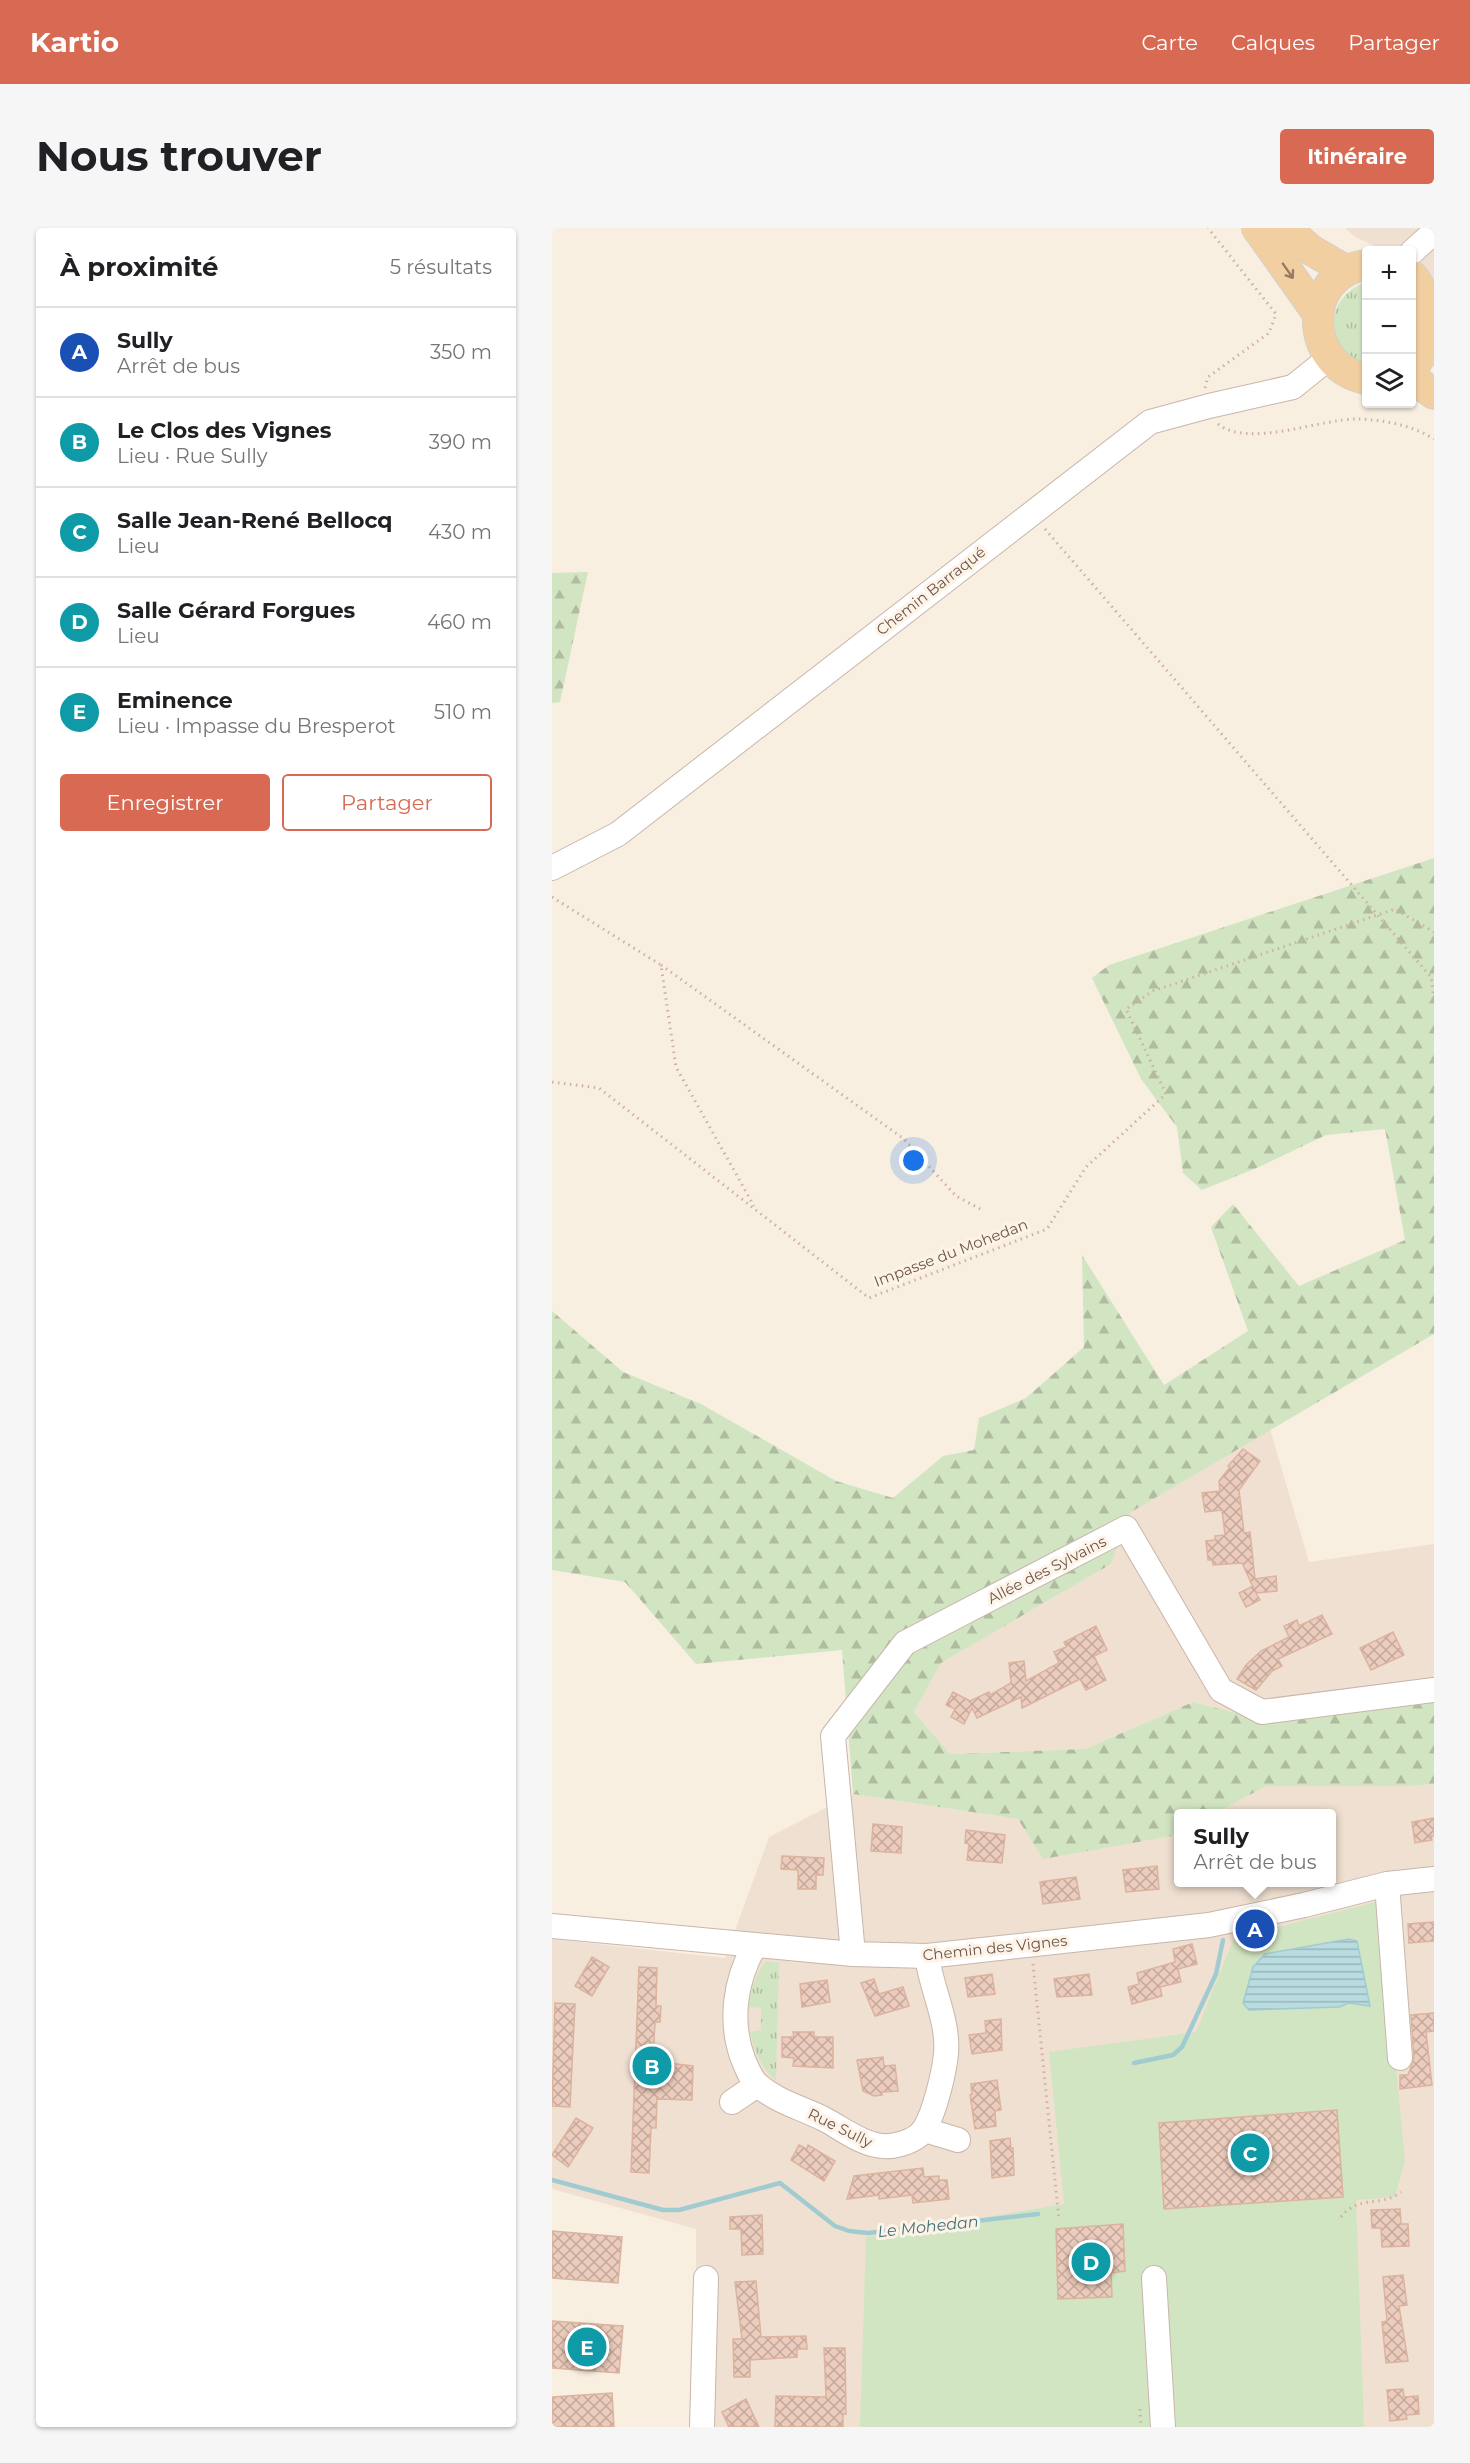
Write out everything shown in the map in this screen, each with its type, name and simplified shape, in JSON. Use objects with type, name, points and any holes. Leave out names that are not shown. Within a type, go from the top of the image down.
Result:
[{"type":"main road","points":[[1257,228],[1318,314]]},
{"type":"main road","points":[[1284,228],[1311,250],[1357,268]]},
{"type":"main road","points":[[1357,268],[1333,282],[1323,297],[1318,314],[1318,330],[1329,358],[1341,370],[1362,378]]},
{"type":"main road","points":[[1416,280],[1432,291],[1434,313],[1432,344],[1416,364]]},
{"type":"main road","points":[[1416,381],[1434,394]]},
{"type":"street","points":[[1416,248],[1434,232]]},
{"type":"street","name":"Chemin Barraqué","points":[[552,868],[618,834],[1150,422],[1293,387],[1329,358]]},
{"type":"street","name":"Allée des Sylvains","points":[[853,1954],[833,1736],[905,1643],[1126,1528],[1221,1690],[1262,1712],[1434,1690]]},
{"type":"street","name":"Chemin des Vignes","points":[[552,1926],[853,1954],[927,1956],[1209,1925],[1304,1905],[1387,1884],[1434,1879]]},
{"type":"street","points":[[1387,1884],[1400,2058]]},
{"type":"street","name":"Rue Sully","points":[[755,1945],[738,1989],[734,2014],[737,2042],[747,2069],[757,2085],[780,2100],[823,2119],[858,2139],[879,2146],[904,2144],[925,2130]]},
{"type":"street","points":[[927,1956],[934,1990],[945,2025],[946,2054],[925,2130],[957,2140]]},
{"type":"street","points":[[732,2102],[757,2085]]},
{"type":"street","points":[[702,2427],[706,2278]]},
{"type":"street","points":[[1154,2278],[1163,2427]]},
{"type":"path","points":[[1032,514],[1431,977],[1434,998]]},
{"type":"path","points":[[552,897],[661,965],[904,1139],[956,1196],[984,1211]]},
{"type":"path","name":"Impasse du Mohedan","points":[[552,1082],[599,1088],[869,1298],[1047,1228],[1086,1167],[1166,1094],[1126,1009],[1153,991],[1395,909],[1434,932]]},
{"type":"path","points":[[661,965],[676,1067],[755,1208]]},
{"type":"path","points":[[1031,1944],[1059,2220]]},
{"type":"path","points":[[1341,2217],[1352,2206],[1362,2202],[1392,2199],[1401,2192]]},
{"type":"shaded area","points":[[1345,228],[1434,228],[1434,283],[1419,267],[1416,260],[1416,246],[1375,246],[1355,237]]},
{"type":"shaded area","points":[[1270,1429],[1309,1562],[1434,1544],[1434,1701],[1273,1722],[1193,1702],[1085,1749],[950,1754],[914,1712],[941,1663],[1111,1564],[1130,1512]]},
{"type":"shaded area","points":[[1434,1784],[1434,2427],[696,2427],[696,2229],[552,2189],[552,1939],[725,1958],[769,1837],[853,1794],[1018,1819],[1174,1834],[1174,1887],[1336,1887],[1336,1809],[1223,1809],[1266,1786]]},
{"type":"green space","points":[[1362,284],[1362,364],[1348,357],[1336,336],[1334,326],[1334,317],[1341,300]]},
{"type":"green space","points":[[588,572],[560,702],[552,703],[552,573]]},
{"type":"green space","points":[[1434,858],[1434,1334],[1131,1512],[1111,1564],[941,1663],[914,1712],[950,1754],[1085,1749],[1193,1702],[1273,1722],[1434,1701],[1434,1784],[1266,1786],[1223,1809],[1174,1809],[1174,1836],[1043,1859],[1018,1819],[853,1794],[842,1650],[696,1664],[625,1582],[552,1570],[552,1311],[623,1372],[701,1404],[836,1481],[893,1498],[943,1456],[974,1450],[979,1418],[1026,1398],[1084,1347],[1082,1255],[1164,1385],[1248,1331],[1211,1227],[1233,1204],[1299,1286],[1405,1240],[1385,1129],[1326,1135],[1259,1167],[1202,1190],[1183,1173],[1177,1127],[1141,1079],[1092,978],[1109,965]]},
{"type":"green space","points":[[1380,1901],[1405,2161],[1395,2197],[1356,2200],[1364,2427],[860,2427],[866,2237],[1064,2204],[1049,2052],[1196,2032],[1234,1938]]},
{"type":"green space","points":[[767,1961],[779,1963],[776,2081],[759,2058],[750,2032],[761,2030],[761,2008],[748,2007],[752,1988]]},
{"type":"water","points":[[1349,1939],[1357,1941],[1370,2006],[1349,2003],[1339,2007],[1249,2010],[1243,2003],[1253,1967],[1265,1954]]},
{"type":"building","points":[[1243,1449],[1260,1461],[1239,1490],[1244,1533],[1250,1532],[1255,1579],[1276,1576],[1277,1591],[1256,1593],[1260,1600],[1246,1607],[1239,1593],[1253,1586],[1242,1563],[1213,1565],[1212,1560],[1208,1560],[1206,1541],[1215,1540],[1215,1536],[1225,1535],[1222,1510],[1205,1512],[1202,1493],[1220,1491],[1219,1481]]},
{"type":"building","points":[[1322,1615],[1332,1634],[1278,1659],[1282,1666],[1272,1671],[1256,1690],[1237,1679],[1246,1665],[1261,1651],[1289,1637],[1284,1626],[1297,1620],[1299,1626]]},
{"type":"building","points":[[1096,1626],[1107,1650],[1094,1656],[1106,1680],[1086,1690],[1080,1679],[1022,1708],[1021,1697],[977,1718],[972,1708],[964,1724],[951,1717],[955,1709],[946,1705],[953,1692],[970,1701],[989,1692],[990,1695],[1011,1683],[1009,1663],[1024,1661],[1026,1681],[1059,1663],[1054,1652],[1066,1647],[1064,1642]]},
{"type":"building","points":[[1393,1632],[1404,1655],[1371,1670],[1360,1648]]},
{"type":"building","points":[[1434,1818],[1432,1840],[1415,1843],[1412,1822]]},
{"type":"building","points":[[873,1824],[902,1827],[901,1853],[871,1851]]},
{"type":"building","points":[[966,1830],[1005,1835],[1002,1863],[967,1860],[969,1844],[965,1843]]},
{"type":"building","points":[[782,1856],[824,1858],[823,1875],[816,1875],[816,1889],[798,1889],[798,1870],[781,1869]]},
{"type":"building","points":[[1157,1866],[1159,1889],[1126,1892],[1123,1870]]},
{"type":"building","points":[[1076,1877],[1080,1899],[1043,1904],[1040,1882]]},
{"type":"building","points":[[1434,1922],[1434,1941],[1409,1943],[1408,1924]]},
{"type":"building","points":[[1192,1944],[1197,1964],[1178,1969],[1181,1982],[1160,1987],[1162,1996],[1132,2004],[1128,1987],[1139,1984],[1137,1973],[1175,1962],[1173,1949]]},
{"type":"building","points":[[592,1957],[609,1967],[592,1996],[575,1986]]},
{"type":"building","points":[[639,1967],[657,1968],[656,2006],[661,2006],[660,2022],[655,2022],[653,2059],[659,2059],[659,2062],[693,2066],[692,2100],[657,2099],[656,2128],[651,2128],[649,2173],[631,2172]]},
{"type":"building","points":[[992,1974],[995,1994],[968,1997],[965,1978]]},
{"type":"building","points":[[1089,1974],[1092,1995],[1057,1997],[1054,1979]]},
{"type":"building","points":[[874,1979],[879,1994],[903,1987],[909,2006],[875,2016],[861,1983]]},
{"type":"building","points":[[827,1980],[830,2002],[802,2007],[800,1984]]},
{"type":"building","points":[[555,2003],[575,2004],[570,2107],[552,2106]]},
{"type":"building","points":[[1434,2013],[1434,2031],[1426,2032],[1432,2085],[1400,2089],[1400,2075],[1408,2075],[1414,2058],[1411,2015]]},
{"type":"building","points":[[1001,2019],[1002,2050],[972,2054],[969,2035],[986,2033],[985,2021]]},
{"type":"building","points":[[793,2032],[814,2032],[814,2037],[833,2037],[833,2068],[793,2066],[794,2058],[782,2057],[782,2037],[794,2037]]},
{"type":"building","points":[[883,2057],[884,2066],[895,2065],[898,2091],[882,2092],[882,2095],[874,2096],[863,2091],[857,2060]]},
{"type":"building","points":[[997,2080],[1001,2110],[995,2111],[996,2126],[975,2129],[970,2095],[972,2094],[971,2084]]},
{"type":"building","points":[[1337,2110],[1343,2197],[1164,2209],[1159,2123]]},
{"type":"building","points":[[576,2118],[593,2128],[568,2167],[552,2155]]},
{"type":"building","points":[[1010,2138],[1011,2148],[1013,2148],[1014,2175],[992,2178],[990,2141]]},
{"type":"building","points":[[799,2145],[807,2149],[808,2145],[835,2161],[824,2181],[791,2160]]},
{"type":"building","points":[[923,2168],[924,2177],[939,2176],[939,2180],[947,2180],[949,2199],[913,2203],[912,2195],[879,2199],[879,2195],[847,2199],[854,2176]]},
{"type":"building","points":[[1400,2209],[1401,2224],[1408,2224],[1409,2246],[1382,2247],[1381,2228],[1372,2228],[1371,2210]]},
{"type":"building","points":[[762,2215],[763,2254],[742,2255],[741,2229],[730,2229],[730,2217]]},
{"type":"building","points":[[1123,2224],[1125,2271],[1111,2273],[1112,2297],[1058,2299],[1056,2229]]},
{"type":"building","points":[[552,2231],[622,2237],[618,2283],[552,2278]]},
{"type":"building","points":[[1403,2275],[1407,2305],[1399,2306],[1408,2361],[1386,2363],[1382,2322],[1387,2321],[1383,2277]]},
{"type":"building","points":[[756,2281],[761,2337],[806,2336],[807,2349],[797,2349],[797,2357],[750,2360],[750,2377],[734,2377],[733,2339],[742,2339],[735,2282]]},
{"type":"building","points":[[552,2321],[623,2326],[619,2373],[552,2368]]},
{"type":"building","points":[[824,2348],[845,2348],[846,2414],[843,2414],[843,2427],[775,2427],[776,2396],[826,2397]]},
{"type":"building","points":[[1403,2389],[1404,2397],[1418,2396],[1419,2414],[1406,2415],[1407,2419],[1390,2421],[1387,2390]]},
{"type":"building","points":[[612,2393],[614,2427],[552,2427],[552,2397]]},
{"type":"building","points":[[746,2399],[759,2427],[729,2427],[722,2412]]},
{"type":"waterway","name":"Le Mohedan","points":[[1134,2063],[1173,2055],[1182,2047],[1216,1974],[1223,1940]]},
{"type":"waterway","name":"Le Mohedan","points":[[552,2180],[663,2210],[679,2210],[780,2183],[835,2226],[849,2231],[868,2233],[1038,2214]]},
{"type":"place","name":"Sully","points":[[1255,1929]]},
{"type":"place","name":"Le Clos des Vignes","points":[[652,2066]]},
{"type":"place","name":"Salle Jean-René Bellocq","points":[[1250,2153]]},
{"type":"place","name":"Salle Gérard Forgues","points":[[1091,2262]]},
{"type":"place","name":"Eminence","points":[[587,2347]]}]
